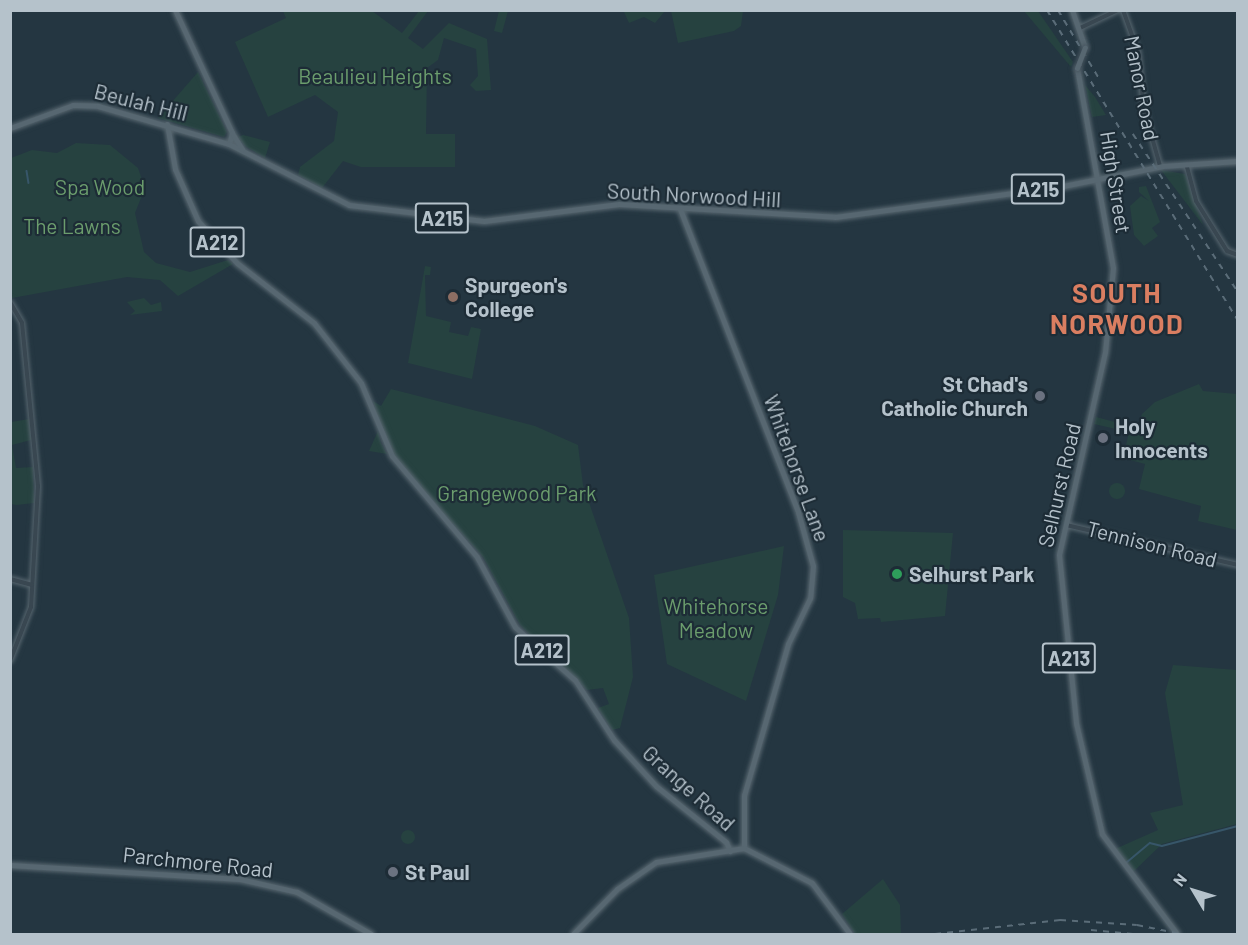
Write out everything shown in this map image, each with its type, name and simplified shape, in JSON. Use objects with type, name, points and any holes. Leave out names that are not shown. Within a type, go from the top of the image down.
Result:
[{"type":"main road","points":[[175,10],[232,133],[243,151]]},
{"type":"main road","name":"A213","points":[[1072,10],[1080,28]]},
{"type":"main road","name":"High Street","points":[[1080,28],[1085,47],[1077,68],[1100,180],[1113,268],[1111,304]]},
{"type":"main road","name":"Beulah Hill","points":[[10,128],[80,103],[167,124],[229,144]]},
{"type":"main road","name":"Grange Road","points":[[167,124],[171,158],[193,214],[237,263],[314,323],[361,383],[392,456],[477,556],[515,627],[575,680],[614,740],[661,791],[726,842],[729,851]]},
{"type":"main road","points":[[229,144],[232,133]]},
{"type":"main road","name":"South Norwood Hill","points":[[229,144],[338,200],[368,209],[495,221],[619,204],[699,211],[835,217],[1100,180]]},
{"type":"main road","name":"A215","points":[[1100,180],[1160,166],[1188,167],[1238,161]]},
{"type":"main road","name":"Whitehorse Lane","points":[[680,209],[688,220],[798,512],[813,566],[810,598],[788,644],[744,795],[744,848]]},
{"type":"main road","points":[[688,220],[699,211]]},
{"type":"main road","name":"Selhurst Road","points":[[1111,304],[1059,569],[1076,723],[1096,820],[1122,868],[1177,934]]},
{"type":"main road","points":[[573,934],[613,893],[652,864],[744,848],[812,883],[850,934]]},
{"type":"main road","name":"Parchmore Road","points":[[10,865],[239,879],[294,891],[371,934]]},
{"type":"street","points":[[1080,28],[1118,10]]},
{"type":"street","name":"Manor Road","points":[[1123,11],[1138,52],[1144,109],[1160,166]]},
{"type":"street","points":[[1188,167],[1196,201],[1227,251],[1238,255]]},
{"type":"street","points":[[10,302],[22,323],[34,441],[32,585],[27,623],[10,661]]},
{"type":"street","name":"Tennison Road","points":[[1066,525],[1238,565]]},
{"type":"street","points":[[10,579],[32,585]]},
{"type":"green space","points":[[743,10],[741,26],[734,31],[678,43],[671,11]]},
{"type":"green space","name":"Beaulieu Heights","points":[[283,11],[372,11],[402,33],[419,11],[428,11],[408,38],[423,49],[449,23],[487,39],[491,90],[476,91],[470,85],[478,76],[476,49],[444,38],[438,60],[427,68],[426,134],[455,134],[455,167],[361,167],[343,161],[322,188],[298,175],[300,167],[334,141],[338,112],[315,95],[268,117],[235,42],[286,18]]},
{"type":"green space","points":[[499,11],[508,11],[502,33],[494,31]]},
{"type":"green space","points":[[665,11],[655,23],[644,17],[629,23],[624,12]]},
{"type":"green space","points":[[1024,11],[1038,11],[1073,62],[1071,67]]},
{"type":"green space","points":[[198,72],[227,132],[224,137],[158,118]]},
{"type":"green space","points":[[1085,85],[1095,97],[1106,115],[1092,117]]},
{"type":"green space","points":[[243,135],[270,142],[265,158],[245,146],[238,137]]},
{"type":"green space","name":"Spa Wood","points":[[76,143],[110,145],[138,168],[145,188],[135,213],[144,252],[156,263],[190,272],[228,260],[233,264],[178,296],[160,280],[127,277],[12,298],[11,158],[32,150],[57,153]]},
{"type":"green space","points":[[1161,170],[1185,174],[1203,225]]},
{"type":"green space","points":[[1146,186],[1160,222],[1152,228],[1158,236],[1144,246],[1134,235],[1130,206],[1141,196],[1149,201],[1139,192],[1139,187]]},
{"type":"green space","points":[[425,266],[431,267],[430,275],[425,275],[426,316],[451,322],[449,332],[468,336],[471,327],[481,329],[472,379],[408,363]]},
{"type":"green space","points":[[144,298],[151,305],[161,302],[162,311],[130,315],[135,311],[127,302]]},
{"type":"green space","points":[[1199,384],[1203,391],[1237,394],[1237,530],[1198,521],[1201,506],[1139,489],[1145,464],[1123,458],[1129,432],[1094,424],[1096,417],[1138,428],[1142,414],[1155,402]]},
{"type":"green space","name":"Grangewood Park","points":[[391,389],[535,426],[578,445],[583,485],[629,618],[633,677],[620,728],[612,730],[598,708],[609,704],[603,688],[587,690],[520,625],[483,557],[403,469],[382,434],[373,401],[381,406]]},
{"type":"green space","points":[[29,419],[31,440],[12,445],[16,468],[33,467],[34,503],[16,505],[11,504],[11,422]]},
{"type":"green space","points":[[378,431],[381,443],[387,454],[369,451]]},
{"type":"green space","points":[[1117,483],[1123,485],[1125,491],[1123,497],[1117,499],[1111,497],[1109,491],[1111,485]]},
{"type":"green space","name":"Selhurst Park","points":[[843,530],[953,533],[945,616],[881,622],[880,618],[858,619],[855,603],[843,597]]},
{"type":"green space","name":"Whitehorse Meadow","points":[[784,546],[778,595],[746,701],[667,664],[654,575]]},
{"type":"green space","points":[[1173,665],[1237,670],[1237,824],[1162,844],[1133,872],[1115,849],[1158,830],[1150,813],[1183,805],[1165,693]]},
{"type":"green space","points":[[405,830],[411,830],[415,837],[411,844],[405,844],[401,840],[401,834]]},
{"type":"green space","points":[[883,879],[900,905],[901,934],[855,934],[842,914]]},
{"type":"waterway","points":[[27,171],[29,183]]},
{"type":"waterway","points":[[1126,863],[1150,843],[1162,846],[1238,826]]},
{"type":"railway","points":[[1047,10],[1238,320]]},
{"type":"railway","points":[[1058,10],[1100,80]]},
{"type":"railway","points":[[1133,134],[1238,292]]},
{"type":"railway","points":[[935,934],[1060,920],[1137,925],[1181,934]]},
{"type":"railway","points":[[1091,930],[1133,934]]},
{"type":"place","name":"Spurgeon's College","points":[[453,297]]},
{"type":"place","name":"St Chad's Catholic Church","points":[[1040,396]]},
{"type":"place","name":"Holy Innocents","points":[[1103,438]]},
{"type":"place","name":"Selhurst Park","points":[[897,574]]},
{"type":"place","name":"St Paul","points":[[393,872]]},
{"type":"district","name":"SOUTH NORWOOD","points":[[1117,308]]},
{"type":"park label","name":"The Lawns","points":[[72,226]]}]
